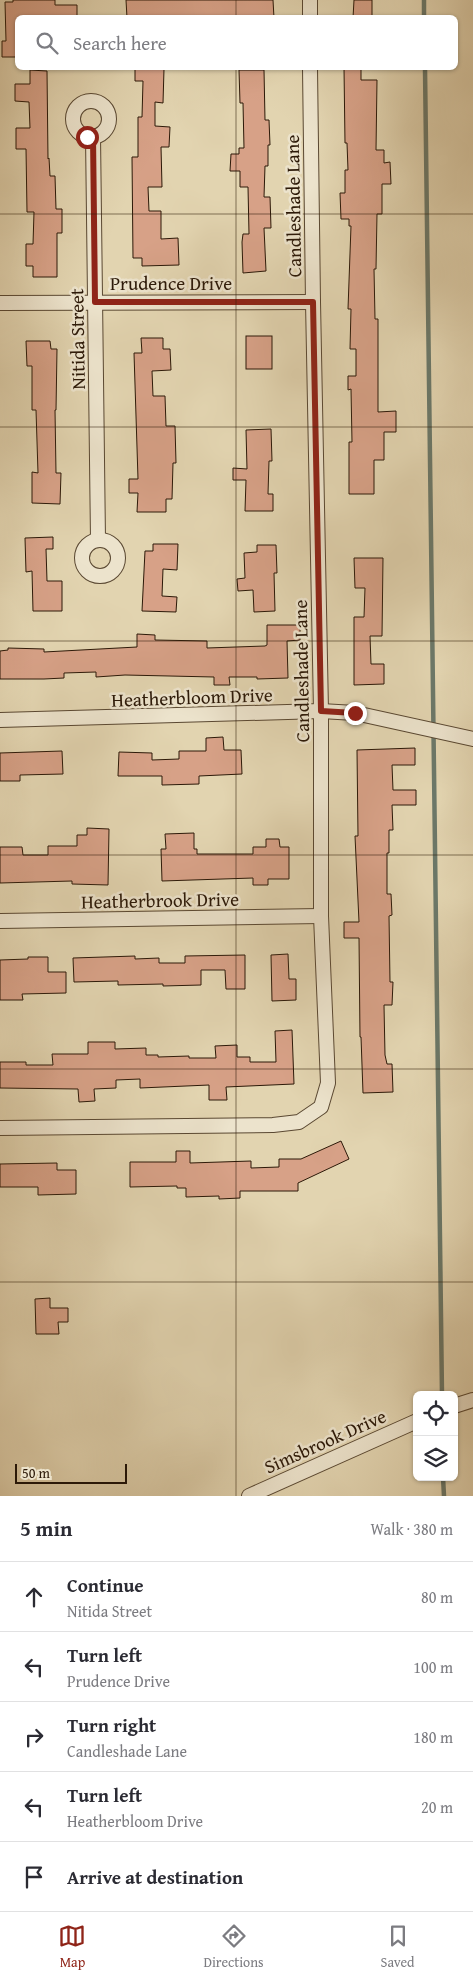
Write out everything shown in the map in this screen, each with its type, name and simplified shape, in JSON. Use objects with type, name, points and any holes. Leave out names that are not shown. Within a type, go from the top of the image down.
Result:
[{"type":"street","points":[[310,0],[310,15]]},
{"type":"street","name":"Candleshade Lane","points":[[0,1128],[273,1125],[300,1122],[321,1107],[328,1083],[321,916],[321,711],[310,70]]},
{"type":"street","name":"Nitida Street","points":[[93,136],[98,540]]},
{"type":"street","name":"Prudence Drive","points":[[0,303],[313,302]]},
{"type":"street","name":"Heatherbloom Drive","points":[[0,720],[321,711],[355,713],[473,740]]},
{"type":"street","name":"Heatherbrook Drive","points":[[0,921],[321,916]]},
{"type":"street","name":"Simsbrook Drive","points":[[249,1496],[413,1422]]},
{"type":"building","points":[[13,0],[55,0],[55,5],[77,5],[77,15],[15,15],[15,57],[2,57],[2,41],[6,41],[5,2],[13,2]]},
{"type":"building","points":[[126,0],[273,0],[274,15],[127,15]]},
{"type":"building","points":[[354,0],[372,0],[372,15],[353,15]]},
{"type":"building","points":[[30,70],[47,71],[48,159],[50,176],[55,176],[56,209],[62,209],[62,233],[57,233],[57,277],[33,277],[33,266],[26,266],[26,244],[33,244],[34,212],[27,212],[26,149],[16,149],[16,128],[30,128],[29,102],[15,101],[15,84],[30,84]]},
{"type":"building","points":[[135,70],[164,70],[163,103],[155,102],[155,126],[170,127],[169,147],[161,147],[162,187],[148,187],[149,211],[161,211],[161,239],[178,238],[179,265],[142,266],[142,258],[133,258],[132,157],[138,157],[138,117],[142,117],[143,81],[135,81]]},
{"type":"building","points":[[239,70],[264,70],[265,120],[269,120],[270,145],[268,145],[268,166],[265,166],[264,197],[270,197],[271,228],[264,228],[266,271],[243,273],[243,234],[249,234],[248,187],[240,187],[240,171],[230,171],[231,154],[239,154],[239,148],[244,148],[243,103],[240,103]]},
{"type":"building","points":[[344,70],[361,70],[361,80],[377,80],[376,150],[384,150],[384,163],[390,162],[391,184],[382,184],[382,214],[377,214],[376,269],[374,269],[375,319],[378,319],[378,412],[396,411],[396,432],[384,432],[384,460],[374,460],[374,494],[349,494],[349,442],[352,442],[351,389],[348,390],[348,376],[356,376],[356,349],[350,349],[351,309],[348,309],[351,226],[349,226],[349,219],[341,219],[340,193],[345,193],[345,170],[348,170],[347,143],[345,143]]},
{"type":"building","points":[[246,336],[272,336],[272,369],[246,369]]},
{"type":"building","points":[[141,338],[163,338],[163,349],[170,349],[171,370],[152,371],[153,396],[165,396],[166,426],[175,426],[176,463],[173,463],[172,499],[166,499],[166,512],[137,512],[138,493],[129,493],[129,479],[138,479],[134,353],[142,353]]},
{"type":"building","points":[[26,341],[50,341],[51,349],[57,349],[55,410],[56,473],[61,473],[60,504],[32,503],[32,472],[38,473],[36,410],[32,410],[32,366],[27,366]]},
{"type":"building","points":[[271,429],[272,461],[269,461],[268,494],[273,494],[273,511],[245,511],[246,480],[233,480],[233,468],[247,469],[246,430]]},
{"type":"building","points":[[53,537],[53,549],[46,549],[47,581],[62,581],[62,611],[33,611],[32,571],[26,572],[25,538]]},
{"type":"building","points":[[153,544],[178,544],[177,570],[163,569],[162,596],[177,597],[176,612],[142,611],[145,551],[153,551]]},
{"type":"building","points":[[257,545],[276,545],[277,573],[274,573],[275,611],[254,612],[253,590],[238,591],[237,579],[245,578],[244,553],[257,552]]},
{"type":"building","points":[[354,558],[383,558],[382,636],[370,636],[371,664],[384,664],[384,684],[354,685],[354,617],[364,617],[365,588],[355,588]]},
{"type":"building","points":[[267,625],[300,625],[300,640],[287,641],[288,678],[257,679],[257,677],[229,677],[230,685],[214,685],[214,677],[125,675],[96,677],[96,672],[64,673],[64,678],[0,679],[0,651],[8,650],[8,648],[44,649],[44,652],[137,647],[137,634],[155,635],[155,640],[207,641],[207,648],[265,646],[267,645]]},
{"type":"building","points":[[223,737],[224,750],[241,750],[242,774],[199,776],[199,784],[162,785],[162,776],[118,776],[119,752],[152,753],[152,760],[179,759],[179,751],[206,751],[206,738]]},
{"type":"building","points":[[415,748],[415,765],[392,765],[393,790],[416,790],[416,805],[392,805],[393,830],[389,830],[389,853],[387,853],[387,894],[391,894],[392,915],[389,916],[390,982],[393,982],[392,1005],[384,1005],[385,1055],[387,1064],[392,1064],[393,1092],[363,1093],[360,1037],[359,938],[344,938],[344,922],[359,922],[355,836],[358,836],[357,750]]},
{"type":"building","points":[[62,751],[63,774],[20,775],[20,781],[0,781],[0,753]]},
{"type":"building","points":[[87,828],[109,829],[108,885],[72,884],[72,881],[0,883],[0,847],[22,847],[23,855],[48,855],[48,846],[77,846],[77,835],[87,835]]},
{"type":"building","points":[[194,833],[194,849],[197,849],[197,854],[253,854],[253,847],[266,847],[266,839],[279,839],[280,847],[289,847],[289,879],[268,879],[268,885],[253,885],[253,878],[162,881],[161,849],[166,849],[165,834]]},
{"type":"building","points":[[288,954],[289,979],[296,979],[296,1000],[272,1001],[271,955]]},
{"type":"building","points":[[245,955],[245,989],[226,989],[225,970],[201,970],[201,985],[118,985],[118,981],[74,982],[73,958],[135,956],[135,959],[159,958],[159,963],[185,963],[185,956]]},
{"type":"building","points":[[28,957],[48,957],[48,972],[66,972],[66,993],[22,994],[23,1000],[0,1000],[0,960],[28,959]]},
{"type":"building","points":[[292,1030],[294,1084],[226,1087],[227,1100],[209,1100],[209,1085],[140,1088],[140,1079],[116,1080],[116,1088],[94,1089],[95,1101],[79,1102],[78,1089],[0,1088],[0,1062],[26,1062],[26,1065],[53,1065],[52,1054],[88,1054],[88,1042],[115,1042],[115,1049],[146,1048],[146,1055],[158,1055],[158,1057],[189,1056],[189,1058],[216,1058],[215,1046],[237,1045],[237,1057],[250,1057],[250,1062],[276,1062],[275,1031]]},
{"type":"building","points":[[341,1141],[349,1159],[298,1183],[298,1191],[240,1191],[240,1198],[219,1199],[219,1196],[186,1197],[186,1188],[177,1188],[177,1186],[130,1187],[130,1162],[176,1162],[176,1151],[190,1151],[190,1163],[251,1161],[251,1168],[279,1167],[279,1159],[301,1159]]},
{"type":"building","points":[[57,1163],[57,1170],[76,1170],[76,1194],[38,1195],[38,1187],[0,1187],[0,1164]]},
{"type":"building","points":[[50,1298],[50,1308],[68,1308],[68,1322],[58,1322],[59,1334],[36,1334],[35,1299]]},
{"type":"waterway","points":[[424,0],[424,15]]},
{"type":"waterway","points":[[425,70],[442,1391]]},
{"type":"waterway","points":[[443,1481],[444,1496]]},
{"type":"route","points":[[87,137],[93,136],[95,302],[313,302],[321,711],[355,713]]}]
